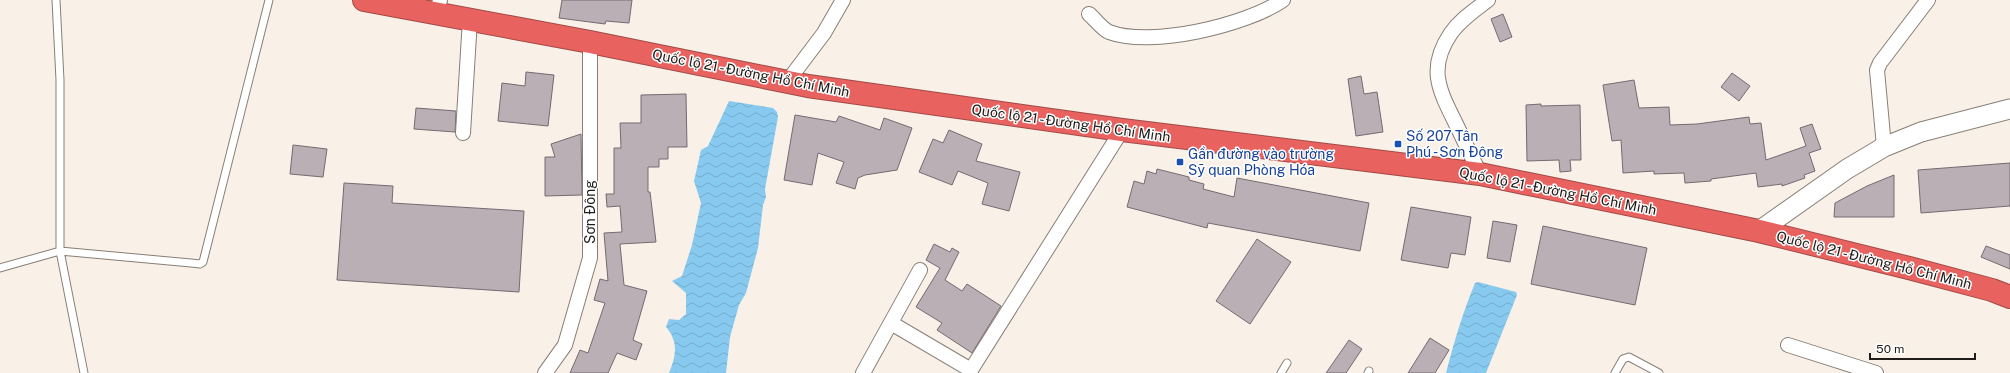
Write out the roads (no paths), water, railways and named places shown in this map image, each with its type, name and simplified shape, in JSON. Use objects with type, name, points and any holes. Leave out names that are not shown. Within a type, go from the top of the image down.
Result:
[{"type":"highway","name":"Quốc lộ 21 - Đường Hồ Chí Minh","points":[[364,0],[439,6],[470,19],[787,82],[1122,130],[1480,174],[1759,231],[1992,290],[2010,298]]},
{"type":"street","points":[[787,82],[824,33],[843,0]]},
{"type":"street","points":[[1089,14],[1108,31],[1124,36],[1156,38],[1209,28],[1269,10],[1283,0]]},
{"type":"street","points":[[1480,174],[1440,92],[1437,74],[1440,58],[1452,32],[1467,16],[1488,0]]},
{"type":"street","points":[[1884,147],[1877,70],[1880,63],[1925,1]]},
{"type":"street","points":[[463,133],[470,19]]},
{"type":"street","name":"Sơn Đông","points":[[545,373],[565,345],[590,258],[590,42]]},
{"type":"street","points":[[1759,231],[1847,169],[1884,147],[1921,132],[2010,110]]},
{"type":"street","points":[[891,322],[970,372],[1122,130]]},
{"type":"street","points":[[863,373],[920,270]]},
{"type":"street","points":[[1788,345],[1876,373]]},
{"type":"lane","points":[[56,0],[60,80],[60,252],[84,373]]},
{"type":"lane","points":[[0,268],[60,252],[200,264],[203,262],[269,0]]},
{"type":"lane","points":[[1615,373],[1623,359],[1629,357],[1659,373]]},
{"type":"lane","points":[[1280,373],[1287,363]]},
{"type":"water","points":[[729,101],[773,108],[777,112],[778,117],[765,189],[766,197],[763,205],[758,248],[746,293],[739,305],[730,337],[726,373],[669,373],[675,355],[675,344],[666,327],[669,319],[679,320],[686,314],[686,293],[672,281],[682,276],[692,245],[701,203],[694,181],[701,150],[708,146]]},
{"type":"water","points":[[1478,282],[1516,292],[1517,295],[1486,373],[1446,373],[1467,305],[1475,283]]},
{"type":"place","name":"Số 207 Tân Phú - Sơn Đông","points":[[1398,144]]},
{"type":"place","name":"Gần đường vào trường Sỹ quan Phòng Hóa","points":[[1180,162]]}]
